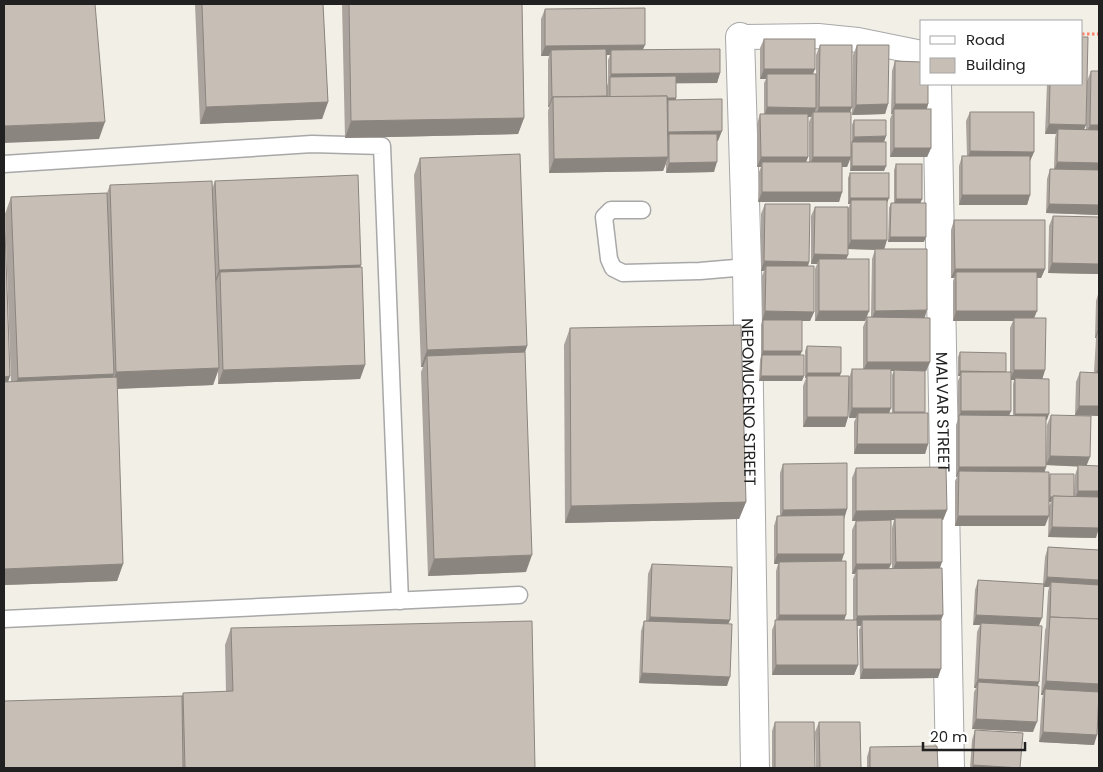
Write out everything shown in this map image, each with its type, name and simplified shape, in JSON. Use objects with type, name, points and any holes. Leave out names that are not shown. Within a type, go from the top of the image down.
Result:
[{"type":"street","points":[[740,37],[818,36],[858,40],[920,54]]},
{"type":"street","name":"NEPOMUCENO STREET","points":[[740,37],[747,267],[755,768]]},
{"type":"street","name":"MALVAR STREET","points":[[937,85],[950,768]]},
{"type":"lane","points":[[4,164],[312,144],[382,146],[400,601]]},
{"type":"lane","points":[[642,210],[611,210],[604,217],[609,259],[613,268],[623,273],[700,271],[747,267]]},
{"type":"lane","points":[[4,619],[519,595]]},
{"type":"path","points":[[1083,34],[1099,34]]},
{"type":"building","points":[[4,4],[95,4],[105,122],[4,126]]},
{"type":"building","points":[[202,4],[323,4],[328,102],[206,107]]},
{"type":"building","points":[[349,4],[522,4],[524,118],[351,121]]},
{"type":"building","points":[[645,8],[645,45],[545,46],[545,9]]},
{"type":"building","points":[[1083,37],[1088,37],[1086,125],[1049,124],[1050,85],[1083,85]]},
{"type":"building","points":[[764,39],[815,39],[815,69],[764,69]]},
{"type":"building","points":[[820,45],[852,45],[852,107],[819,107]]},
{"type":"building","points":[[857,45],[889,45],[888,104],[856,105]]},
{"type":"building","points":[[606,49],[607,96],[552,97],[551,50]]},
{"type":"building","points":[[720,49],[720,73],[611,74],[611,50]]},
{"type":"building","points":[[895,61],[920,62],[920,85],[928,85],[928,104],[895,104]]},
{"type":"building","points":[[1091,71],[1099,71],[1099,125],[1090,125]]},
{"type":"building","points":[[767,74],[816,74],[816,108],[767,107]]},
{"type":"building","points":[[676,76],[676,98],[667,98],[667,96],[610,97],[610,77]]},
{"type":"building","points":[[667,96],[668,157],[554,159],[553,97]]},
{"type":"building","points":[[722,99],[722,131],[668,132],[668,100]]},
{"type":"building","points":[[894,109],[931,109],[931,148],[894,148]]},
{"type":"building","points":[[813,112],[851,112],[851,157],[813,157]]},
{"type":"building","points":[[970,112],[1034,112],[1034,152],[970,151]]},
{"type":"building","points":[[760,114],[808,114],[808,157],[761,157]]},
{"type":"building","points":[[854,120],[886,120],[886,136],[854,137]]},
{"type":"building","points":[[1058,129],[1099,130],[1099,163],[1057,162]]},
{"type":"building","points":[[669,134],[717,134],[717,162],[669,163]]},
{"type":"building","points":[[852,142],[886,142],[886,166],[852,166]]},
{"type":"building","points":[[520,154],[527,346],[427,350],[420,158]]},
{"type":"building","points":[[962,156],[1030,156],[1030,195],[962,195]]},
{"type":"building","points":[[762,162],[842,162],[842,192],[762,192]]},
{"type":"building","points":[[896,164],[922,164],[922,199],[896,199]]},
{"type":"building","points":[[1050,169],[1099,170],[1099,205],[1049,204]]},
{"type":"building","points":[[850,173],[889,173],[889,198],[850,198]]},
{"type":"building","points":[[358,175],[361,265],[219,270],[215,181]]},
{"type":"building","points":[[212,181],[219,368],[116,372],[110,185]]},
{"type":"building","points":[[107,193],[114,374],[18,378],[11,197]]},
{"type":"building","points":[[851,200],[887,200],[887,240],[851,240]]},
{"type":"building","points":[[4,202],[10,376],[4,377]]},
{"type":"building","points":[[891,203],[926,203],[926,237],[890,237]]},
{"type":"building","points":[[765,204],[810,204],[809,262],[764,261]]},
{"type":"building","points":[[815,207],[848,207],[848,255],[814,254]]},
{"type":"building","points":[[1053,216],[1099,217],[1099,264],[1052,263]]},
{"type":"building","points":[[954,220],[1045,220],[1045,269],[955,269]]},
{"type":"building","points":[[875,249],[927,249],[927,310],[875,311]]},
{"type":"building","points":[[819,259],[869,259],[869,311],[819,311]]},
{"type":"building","points":[[766,266],[814,266],[814,312],[765,311]]},
{"type":"building","points":[[362,267],[365,365],[223,370],[220,272]]},
{"type":"building","points":[[956,272],[1037,272],[1037,311],[956,311]]},
{"type":"building","points":[[1099,291],[1099,328],[1098,328]]},
{"type":"building","points":[[867,317],[930,318],[930,362],[867,362]]},
{"type":"building","points":[[1014,318],[1046,318],[1045,370],[1014,370]]},
{"type":"building","points":[[763,320],[802,320],[802,351],[763,351]]},
{"type":"building","points":[[741,325],[746,502],[571,506],[570,328]]},
{"type":"building","points":[[1099,330],[1099,368],[1098,368]]},
{"type":"building","points":[[807,346],[841,347],[841,373],[807,373]]},
{"type":"building","points":[[525,352],[532,555],[434,559],[427,356]]},
{"type":"building","points":[[960,352],[1006,353],[1006,372],[960,371]]},
{"type":"building","points":[[762,355],[804,355],[804,376],[761,376]]},
{"type":"building","points":[[852,369],[891,369],[891,408],[852,408]]},
{"type":"building","points":[[894,370],[925,371],[925,412],[894,412]]},
{"type":"building","points":[[961,372],[1011,372],[1011,411],[961,411]]},
{"type":"building","points":[[1080,372],[1099,373],[1099,406],[1079,406]]},
{"type":"building","points":[[807,376],[849,376],[848,417],[807,417]]},
{"type":"building","points":[[117,377],[123,564],[4,569],[4,382]]},
{"type":"building","points":[[1015,378],[1049,379],[1049,414],[1015,414]]},
{"type":"building","points":[[858,413],[928,413],[928,444],[857,444]]},
{"type":"building","points":[[959,415],[1046,416],[1046,467],[959,467]]},
{"type":"building","points":[[1051,415],[1091,416],[1090,457],[1050,456]]},
{"type":"building","points":[[847,463],[847,509],[783,510],[783,464]]},
{"type":"building","points":[[1078,465],[1099,466],[1099,491],[1078,491]]},
{"type":"building","points":[[946,467],[947,510],[856,511],[856,468]]},
{"type":"building","points":[[959,471],[1049,472],[1049,516],[958,516]]},
{"type":"building","points":[[1050,474],[1074,474],[1074,497],[1050,497]]},
{"type":"building","points":[[1053,496],[1099,497],[1099,528],[1052,527]]},
{"type":"building","points":[[844,515],[844,554],[777,554],[777,516]]},
{"type":"building","points":[[895,518],[942,518],[942,562],[896,562]]},
{"type":"building","points":[[891,520],[891,564],[856,564],[856,521]]},
{"type":"building","points":[[1048,547],[1099,550],[1099,580],[1047,577]]},
{"type":"building","points":[[846,561],[846,615],[779,615],[779,562]]},
{"type":"building","points":[[652,564],[732,567],[730,620],[650,617]]},
{"type":"building","points":[[942,568],[943,615],[857,616],[857,569]]},
{"type":"building","points":[[978,580],[1044,584],[1042,618],[976,615]]},
{"type":"building","points":[[1051,582],[1099,585],[1099,619],[1050,617]]},
{"type":"building","points":[[1050,617],[1099,619],[1099,684],[1046,681]]},
{"type":"building","points":[[775,620],[857,620],[858,665],[776,665]]},
{"type":"building","points":[[862,620],[941,620],[941,669],[863,669]]},
{"type":"building","points":[[532,621],[535,768],[185,768],[183,693],[233,691],[231,628]]},
{"type":"building","points":[[644,621],[732,624],[730,677],[642,673]]},
{"type":"building","points":[[981,623],[1042,626],[1039,682],[978,679]]},
{"type":"building","points":[[978,682],[1039,686],[1037,722],[976,719]]},
{"type":"building","points":[[1045,689],[1099,692],[1097,735],[1043,732]]},
{"type":"building","points":[[182,696],[183,768],[4,768],[4,701]]},
{"type":"building","points":[[775,722],[814,722],[815,768],[775,768]]},
{"type":"building","points":[[819,722],[860,722],[861,768],[820,768]]},
{"type":"building","points":[[975,730],[1023,733],[1020,768],[973,765]]},
{"type":"building","points":[[937,746],[938,768],[870,768],[870,747]]}]
